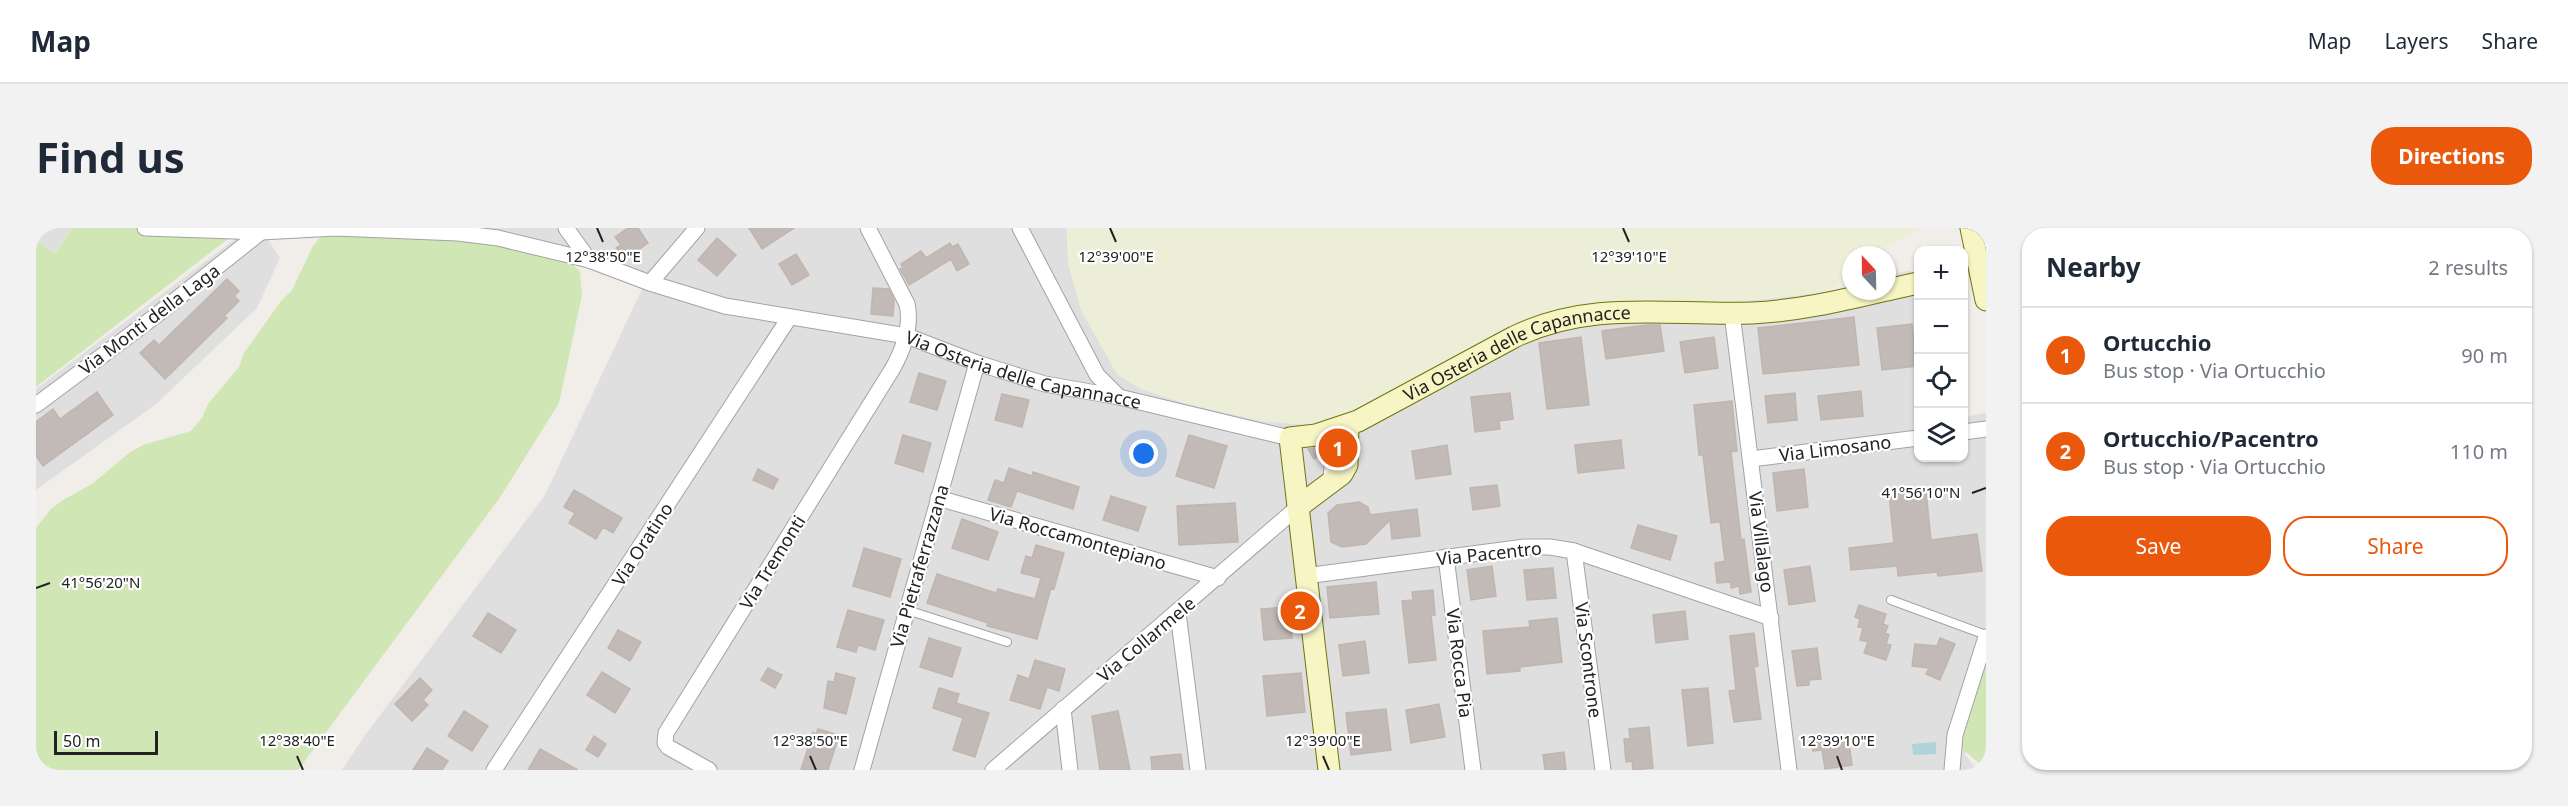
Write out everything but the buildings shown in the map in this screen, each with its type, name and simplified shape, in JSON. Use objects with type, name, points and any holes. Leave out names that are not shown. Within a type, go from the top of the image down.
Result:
[{"type":"street","name":"Via Osteria delle Capannacce","points":[[146,228],[261,232],[336,228],[467,234],[498,238],[589,260],[650,283],[725,306],[907,336],[977,363],[1045,384],[1119,397],[1290,438],[1302,438],[1341,428],[1514,337],[1549,322],[1574,316],[1615,312],[1732,313],[1792,309],[1842,299]]},
{"type":"street","points":[[566,228],[589,260]]},
{"type":"street","points":[[650,283],[697,228]]},
{"type":"street","points":[[868,228],[908,304],[907,336]]},
{"type":"street","points":[[1020,228],[1098,375],[1119,397]]},
{"type":"street","points":[[1971,228],[1971,270],[1986,300]]},
{"type":"street","name":"Via Monti della Laga","points":[[36,405],[154,317],[261,232]]},
{"type":"street","points":[[1896,288],[1914,284]]},
{"type":"street","name":"Via Villalago","points":[[1732,313],[1790,770]]},
{"type":"street","name":"Via Oratino","points":[[494,770],[789,318]]},
{"type":"street","name":"Via Tremonti","points":[[709,770],[669,747],[665,743],[666,733],[893,368],[907,336]]},
{"type":"street","name":"Via Pietraferrazzana","points":[[862,770],[977,363]]},
{"type":"street","points":[[1298,507],[1327,487],[1342,474],[1347,465],[1341,428]]},
{"type":"street","points":[[1968,431],[1986,429]]},
{"type":"street","points":[[1290,438],[1329,770]]},
{"type":"street","name":"Via Limosano","points":[[1751,459],[1914,439]]},
{"type":"street","name":"Via Roccamontepiano","points":[[938,498],[1218,578]]},
{"type":"street","name":"Via Collarmele","points":[[993,770],[1178,613],[1298,507]]},
{"type":"street","name":"Via Pacentro","points":[[1305,576],[1525,547],[1550,546],[1575,551],[1771,618]]},
{"type":"street","name":"Via Scontrone","points":[[1575,551],[1603,770]]},
{"type":"street","name":"Via Rocca Pia","points":[[1446,557],[1473,770]]},
{"type":"street","points":[[1178,613],[1198,770]]},
{"type":"street","points":[[1952,770],[1955,735],[1986,636]]},
{"type":"street","points":[[1063,709],[1070,770]]},
{"type":"lane","points":[[1891,600],[1986,636]]},
{"type":"lane","points":[[907,610],[1007,642]]},
{"type":"shaded area","points":[[36,228],[72,228],[56,253],[36,241]]},
{"type":"shaded area","points":[[131,228],[1067,228],[1068,263],[1081,310],[1117,374],[1141,389],[1184,403],[1262,421],[1310,425],[1621,302],[1736,302],[1842,288],[1842,300],[1896,300],[1896,274],[1911,270],[1914,289],[1914,462],[1968,462],[1968,416],[1986,413],[1986,667],[1974,703],[1965,754],[1977,770],[342,770],[363,738],[545,495],[643,287],[587,263],[323,234],[267,238],[280,258],[257,308],[155,405],[36,490],[36,389],[235,237]]},
{"type":"green space","points":[[72,228],[183,228],[233,235],[36,387],[36,241],[56,253]]},
{"type":"green space","points":[[1067,228],[1920,228],[1890,246],[1842,246],[1842,280],[1828,292],[1736,302],[1621,302],[1359,411],[1310,425],[1262,421],[1184,403],[1141,389],[1117,374],[1081,310],[1068,263]]},
{"type":"green space","points":[[323,234],[480,238],[563,257],[580,271],[582,295],[559,403],[501,496],[298,770],[36,770],[36,528],[51,509],[92,484],[129,453],[143,445],[191,431],[202,418],[208,404],[239,367],[244,353],[281,301],[292,290],[313,246]]},
{"type":"green space","points":[[1986,637],[1986,769],[1954,742]]},
{"type":"water","points":[[1936,742],[1936,754],[1913,755],[1912,744]]},
{"type":"place","name":"Ortucchio","points":[[1338,448]]},
{"type":"place","name":"Ortucchio/Pacentro","points":[[1300,611]]}]
